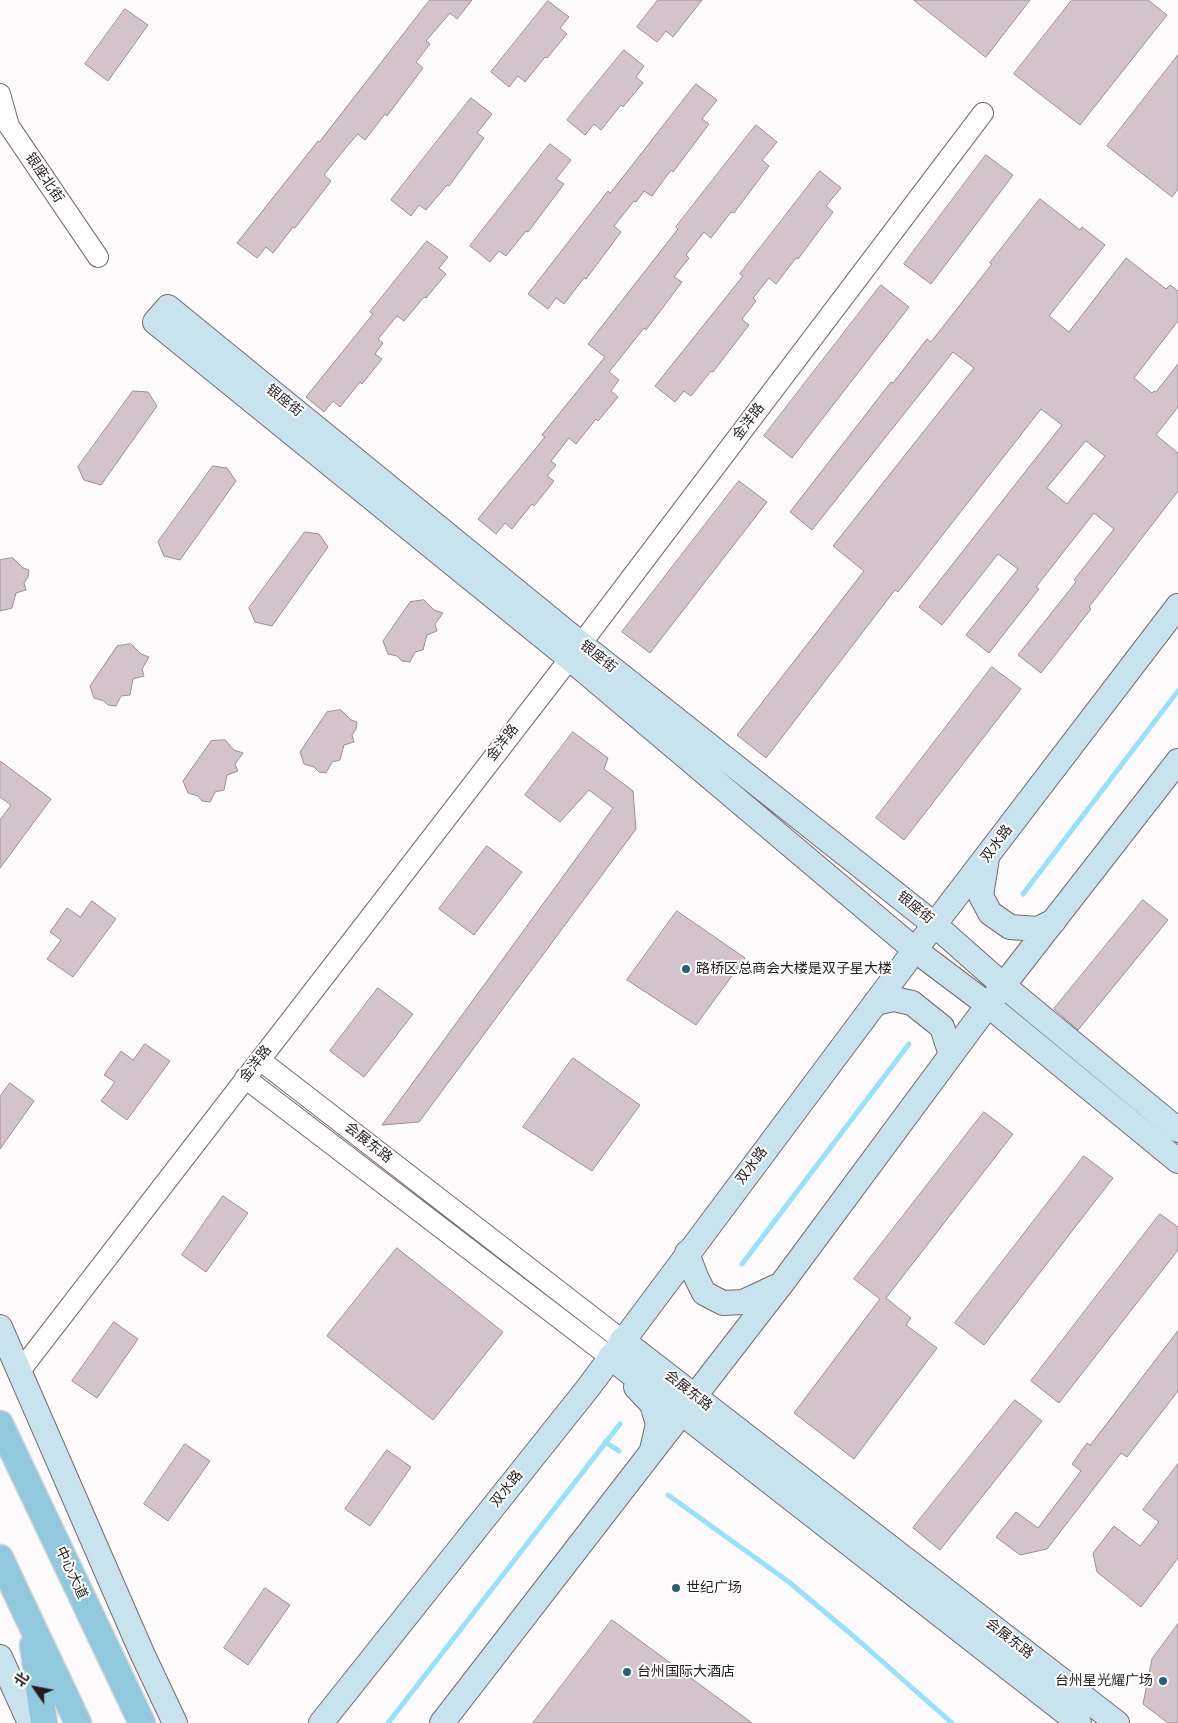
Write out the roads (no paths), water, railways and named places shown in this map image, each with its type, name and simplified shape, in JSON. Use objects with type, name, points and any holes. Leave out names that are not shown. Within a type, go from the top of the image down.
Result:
[{"type":"main road","name":"银座街","points":[[1178,1130],[1004,986],[935,925],[575,651],[155,322],[168,307],[575,651],[915,950],[988,1005],[1178,1160]]},
{"type":"main road","name":"双水路","points":[[321,1723],[588,1388],[875,1003],[1178,606]]},
{"type":"main road","points":[[442,1723],[782,1282],[988,1005],[1178,761]]},
{"type":"main road","points":[[987,856],[981,896],[990,913],[1010,927],[1038,929],[1054,921]]},
{"type":"main road","points":[[875,1003],[894,999],[912,1003],[942,1027],[951,1055]]},
{"type":"main road","points":[[687,1253],[704,1293],[723,1303],[743,1302],[764,1294],[782,1282]]},
{"type":"main road","points":[[0,1327],[138,1644],[175,1723]]},
{"type":"main road","name":"会展东路","points":[[616,1349],[1117,1723]]},
{"type":"main road","points":[[588,1388],[611,1377],[631,1382],[652,1404],[658,1424],[652,1452]]},
{"type":"main road","name":"会展东路","points":[[688,1404],[1079,1723]]},
{"type":"main road","name":"中心大道","points":[[0,1424],[143,1718]]},
{"type":"main road","points":[[0,1558],[78,1723]]},
{"type":"main road","points":[[30,1622],[44,1723]]},
{"type":"main road","points":[[0,1657],[30,1723]]},
{"type":"street","name":"银座北街","points":[[0,94],[10,126],[98,257]]},
{"type":"street","name":"金洋路","points":[[20,1371],[575,651],[983,113]]},
{"type":"street","name":"会展东路","points":[[260,1060],[616,1349]]},
{"type":"street","name":"会展东路","points":[[245,1078],[616,1349]]},
{"type":"waterway","points":[[1023,894],[1178,691]]},
{"type":"waterway","points":[[742,1264],[909,1044]]},
{"type":"waterway","points":[[388,1723],[620,1424]]},
{"type":"waterway","points":[[605,1442],[619,1451]]},
{"type":"waterway","points":[[668,1495],[789,1582],[952,1723]]},
{"type":"place","name":"路桥区总商会大楼是双子星大楼","points":[[686,969]]},
{"type":"place","name":"世纪广场","points":[[676,1588]]},
{"type":"place","name":"台州国际大酒店","points":[[627,1672]]},
{"type":"place","name":"台州星光耀广场","points":[[1163,1681]]}]
